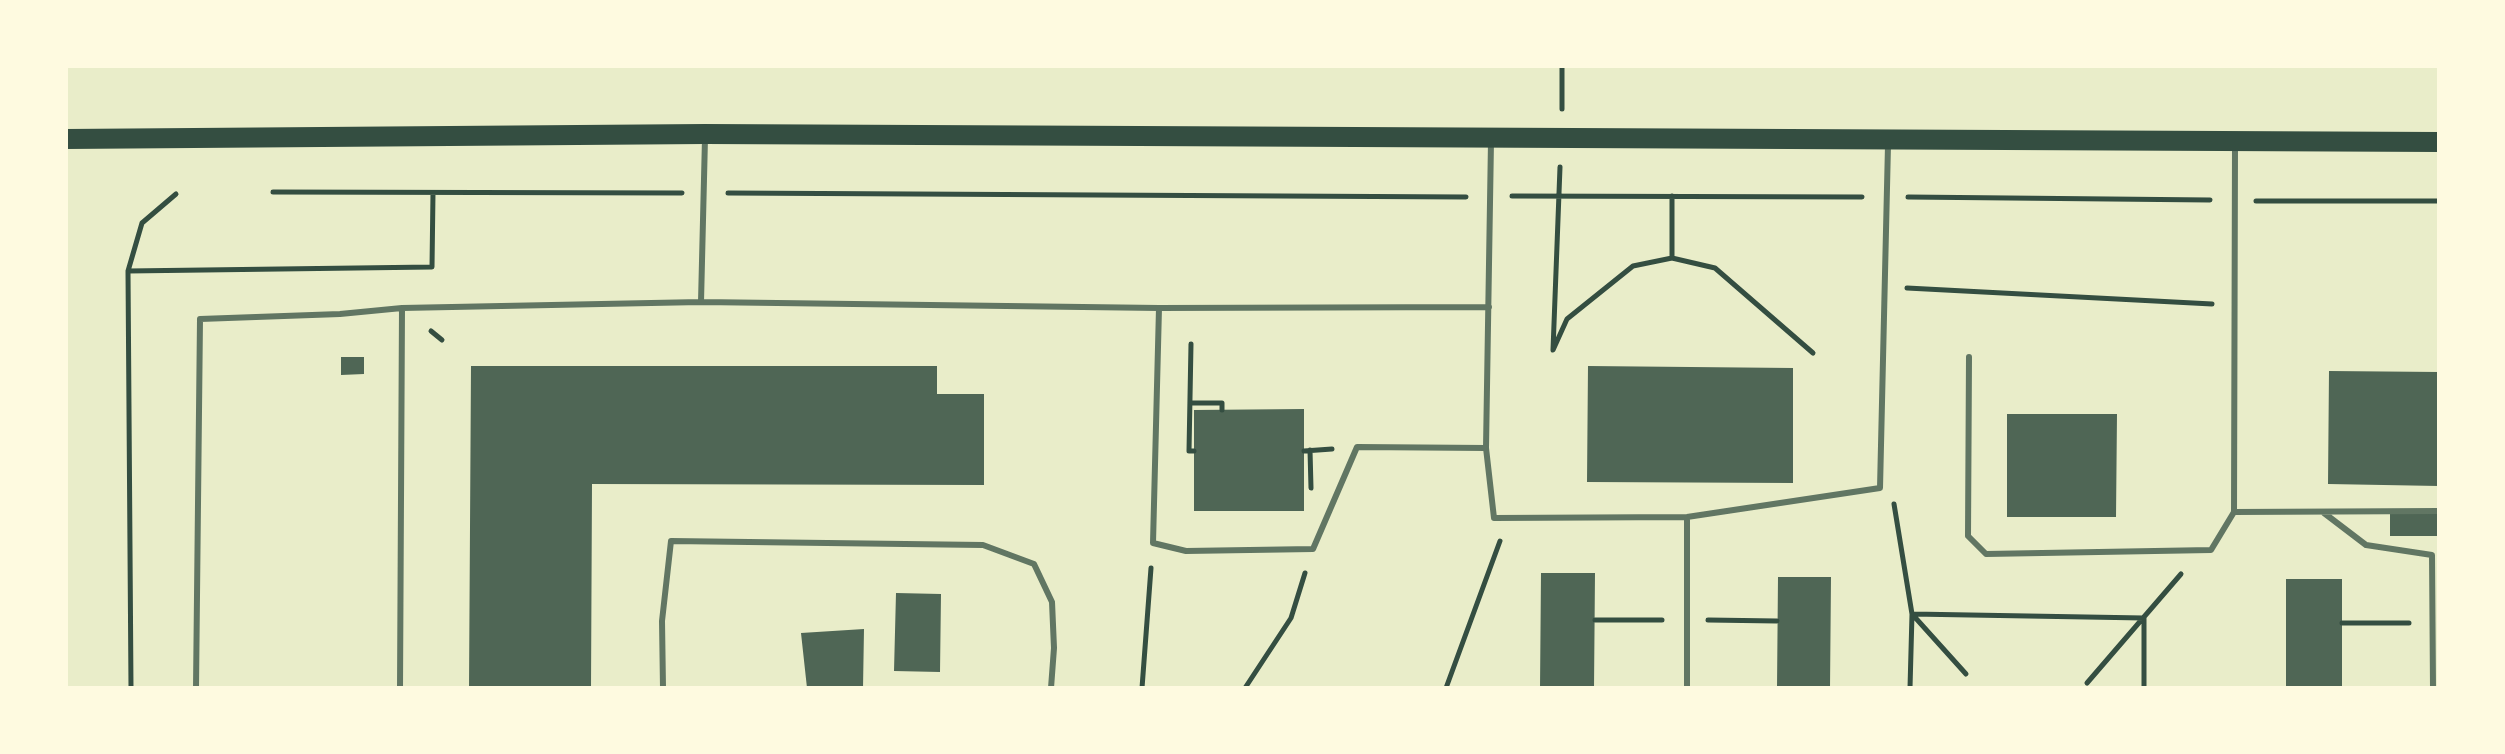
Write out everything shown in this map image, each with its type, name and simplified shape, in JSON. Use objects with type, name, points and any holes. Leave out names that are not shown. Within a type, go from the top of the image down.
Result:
[{"type":"main road","points":[[66,139],[705,134],[2439,142]]},
{"type":"lane","points":[[701,302],[705,134]]},
{"type":"lane","points":[[1491,138],[1486,448],[1494,518],[1687,517],[1880,488],[1888,140]]},
{"type":"lane","points":[[1969,357],[1968,536],[1986,554],[2211,550],[2234,512],[2235,141]]},
{"type":"lane","points":[[196,688],[200,319],[340,314],[402,308],[701,302],[1159,308],[1489,307]]},
{"type":"lane","points":[[400,688],[402,308]]},
{"type":"lane","points":[[1159,308],[1153,543],[1186,551],[1313,549],[1357,447],[1486,448]]},
{"type":"lane","points":[[2234,512],[2439,511]]},
{"type":"lane","points":[[2323,512],[2366,545],[2432,555],[2433,688]]},
{"type":"lane","points":[[1687,517],[1687,688]]},
{"type":"lane","points":[[663,688],[662,621],[671,541],[983,545],[1034,564],[1052,602],[1054,648],[1051,688]]},
{"type":"path","points":[[1562,66],[1562,96]]},
{"type":"path","points":[[273,192],[670,193]]},
{"type":"path","points":[[128,271],[432,267],[433,193]]},
{"type":"path","points":[[733,193],[1468,197]]},
{"type":"path","points":[[131,688],[128,271],[142,223],[176,194]]},
{"type":"path","points":[[1559,196],[2439,201]]},
{"type":"path","points":[[1672,196],[1672,258]]},
{"type":"path","points":[[1559,206],[1553,350],[1567,319],[1633,266],[1672,258],[1715,268],[1813,353]]},
{"type":"path","points":[[1886,287],[2234,305]]},
{"type":"path","points":[[1191,344],[1189,451],[1194,451]]},
{"type":"path","points":[[1190,403],[1222,403],[1222,410]]},
{"type":"path","points":[[1880,488],[1894,505],[1912,614],[1910,688]]},
{"type":"path","points":[[1446,688],[1508,518]]},
{"type":"path","points":[[1142,688],[1153,543]]},
{"type":"path","points":[[1245,688],[1291,618],[1313,549]]},
{"type":"path","points":[[2087,683],[2189,564],[2197,550]]},
{"type":"path","points":[[1912,614],[2144,618]]},
{"type":"path","points":[[1912,614],[1966,674]]},
{"type":"path","points":[[2144,618],[2144,688]]},
{"type":"path","points":[[2342,623],[2432,623]]},
{"type":"building","points":[[341,357],[364,357],[364,374],[341,375]]},
{"type":"building","points":[[471,366],[937,366],[937,394],[984,394],[984,485],[592,484],[591,688],[469,688]]},
{"type":"building","points":[[1588,366],[1793,368],[1793,483],[1587,482]]},
{"type":"building","points":[[2329,371],[2439,372],[2439,486],[2328,484]]},
{"type":"building","points":[[1304,409],[1304,511],[1194,511],[1194,410]]},
{"type":"building","points":[[2007,414],[2117,414],[2116,517],[2007,517]]},
{"type":"building","points":[[2390,514],[2439,514],[2439,536],[2390,536]]},
{"type":"building","points":[[1541,573],[1595,573],[1594,688],[1540,688]]},
{"type":"building","points":[[1778,577],[1831,577],[1830,688],[1777,688]]},
{"type":"building","points":[[2286,579],[2342,579],[2342,688],[2286,688]]},
{"type":"building","points":[[896,593],[941,594],[940,672],[894,671]]},
{"type":"building","points":[[864,629],[863,688],[807,688],[801,633]]}]
